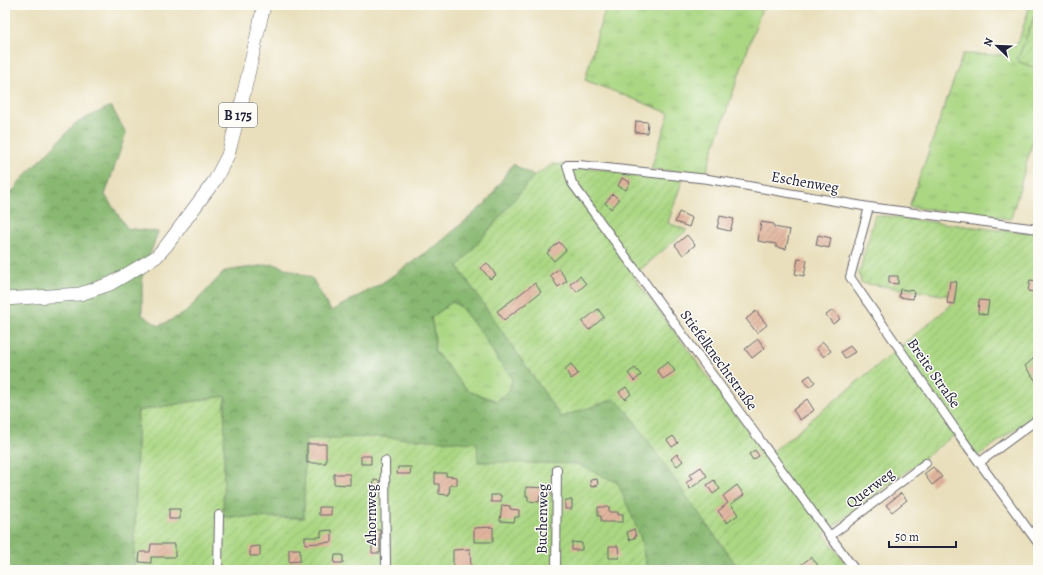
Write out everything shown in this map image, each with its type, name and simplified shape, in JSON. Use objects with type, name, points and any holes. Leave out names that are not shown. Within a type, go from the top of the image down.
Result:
[{"type":"main road","name":"B 175","points":[[5,299],[80,294],[110,284],[156,256],[166,246],[214,180],[228,155],[264,5]]},
{"type":"street","name":"Eschenweg","points":[[567,165],[708,179],[868,207],[1038,229]]},
{"type":"street","name":"Stiefelknechtstraße","points":[[567,165],[572,183],[855,570]]},
{"type":"street","name":"Breite Straße","points":[[868,207],[850,277],[1038,543]]},
{"type":"street","points":[[980,462],[1038,419]]},
{"type":"street","name":"Ahornweg","points":[[385,461],[386,570]]},
{"type":"street","name":"Querweg","points":[[830,536],[926,463]]},
{"type":"street","name":"Buchenweg","points":[[556,570],[557,468]]},
{"type":"street","points":[[218,570],[219,515]]},
{"type":"green space","points":[[607,5],[763,5],[706,174],[651,169],[669,113],[585,80]]},
{"type":"green space","points":[[1030,5],[1038,5],[1038,8],[1017,61],[1038,69],[1038,122],[1011,219],[909,207],[963,54],[999,55],[1018,43]]},
{"type":"green space","points":[[1038,8],[1038,69],[1017,61]]},
{"type":"green space","points":[[111,106],[126,133],[105,195],[127,228],[158,232],[142,277],[142,315],[159,326],[185,313],[225,271],[274,264],[312,278],[331,311],[382,283],[437,245],[486,203],[513,164],[534,176],[458,267],[561,417],[615,399],[628,412],[737,566],[730,570],[647,570],[640,536],[550,465],[477,462],[477,444],[306,439],[304,518],[223,517],[225,396],[138,411],[134,570],[5,570],[5,202],[20,181],[76,123]],"holes":[[[452,302],[459,305],[482,334],[498,360],[512,378],[510,390],[497,401],[468,391],[434,350],[435,339],[431,318]]]},
{"type":"green space","points":[[553,164],[683,178],[668,223],[687,230],[633,276],[767,456],[950,306],[957,297],[861,283],[859,273],[875,215],[1007,231],[1038,233],[1038,413],[972,460],[954,435],[824,534],[850,570],[730,570],[737,566],[628,412],[615,399],[561,417],[458,267],[534,176]]},
{"type":"green space","points":[[452,302],[459,306],[472,319],[512,378],[510,390],[497,401],[468,391],[434,350],[435,339],[431,318]]},
{"type":"green space","points":[[225,396],[223,517],[304,518],[305,439],[379,437],[477,443],[478,462],[577,464],[618,483],[640,536],[647,570],[134,570],[138,411]]},
{"type":"building","points":[[636,121],[648,122],[647,133],[635,132]]},
{"type":"building","points":[[622,178],[630,182],[626,190],[618,186]]},
{"type":"building","points":[[613,194],[619,200],[611,209],[605,203]]},
{"type":"building","points":[[679,212],[692,218],[689,227],[675,222]]},
{"type":"building","points":[[720,216],[734,219],[730,231],[717,228]]},
{"type":"building","points":[[761,222],[774,224],[774,227],[790,230],[786,249],[776,247],[776,244],[758,241]]},
{"type":"building","points":[[687,235],[695,245],[683,255],[675,245]]},
{"type":"building","points":[[818,235],[831,238],[829,248],[816,245]]},
{"type":"building","points":[[559,242],[566,250],[554,261],[547,253]]},
{"type":"building","points":[[798,259],[807,260],[804,276],[795,274]]},
{"type":"building","points":[[487,263],[496,275],[490,279],[481,268]]},
{"type":"building","points":[[559,269],[567,281],[558,287],[550,275]]},
{"type":"building","points":[[580,276],[586,284],[577,292],[570,284]]},
{"type":"building","points":[[889,276],[898,276],[898,284],[889,283]]},
{"type":"building","points":[[1030,280],[1038,281],[1038,293],[1028,291]]},
{"type":"building","points":[[950,281],[957,282],[954,304],[947,303]]},
{"type":"building","points":[[535,283],[541,292],[504,320],[497,311]]},
{"type":"building","points":[[900,289],[914,291],[913,299],[899,297]]},
{"type":"building","points":[[979,300],[989,301],[987,315],[978,313]]},
{"type":"building","points":[[598,309],[604,317],[589,330],[582,322]]},
{"type":"building","points":[[833,310],[840,319],[833,324],[826,315]]},
{"type":"building","points":[[756,311],[767,325],[757,333],[746,319]]},
{"type":"building","points":[[758,339],[765,348],[752,358],[745,349]]},
{"type":"building","points":[[823,342],[831,351],[824,357],[816,348]]},
{"type":"building","points":[[850,346],[855,352],[845,358],[841,352]]},
{"type":"building","points":[[1034,358],[1038,363],[1038,384],[1025,366]]},
{"type":"building","points":[[668,362],[675,371],[663,379],[657,370]]},
{"type":"building","points":[[571,364],[578,374],[571,379],[565,369]]},
{"type":"building","points":[[635,368],[641,375],[634,381],[628,373]]},
{"type":"building","points":[[810,375],[815,382],[809,387],[804,379]]},
{"type":"building","points":[[626,387],[631,394],[625,399],[619,392]]},
{"type":"building","points":[[807,399],[814,410],[800,420],[793,410]]},
{"type":"building","points":[[673,436],[678,443],[672,447],[667,440]]},
{"type":"building","points":[[307,444],[326,444],[326,463],[307,463]]},
{"type":"building","points":[[755,450],[759,456],[753,460],[749,454]]},
{"type":"building","points":[[677,454],[683,461],[677,466],[671,459]]},
{"type":"building","points":[[361,456],[371,456],[371,464],[361,464]]},
{"type":"building","points":[[398,467],[411,467],[410,474],[397,474]]},
{"type":"building","points":[[701,467],[707,476],[690,489],[686,483],[692,478],[689,475]]},
{"type":"building","points":[[933,467],[942,477],[932,485],[924,474]]},
{"type":"building","points":[[435,473],[446,473],[446,476],[457,477],[457,485],[450,485],[449,495],[439,494],[439,484],[435,484]]},
{"type":"building","points":[[334,474],[350,474],[350,485],[334,484]]},
{"type":"building","points":[[597,479],[598,485],[591,487],[590,480]]},
{"type":"building","points":[[374,480],[380,481],[380,489],[373,489]]},
{"type":"building","points":[[714,480],[720,489],[713,494],[707,485]]},
{"type":"building","points":[[737,485],[744,495],[731,504],[738,515],[727,523],[718,511],[728,503],[723,496]]},
{"type":"building","points":[[526,487],[550,488],[549,496],[540,496],[539,502],[528,501],[528,496],[526,496]]},
{"type":"building","points":[[901,493],[907,500],[892,512],[886,505]]},
{"type":"building","points":[[491,495],[501,495],[501,502],[491,502]]},
{"type":"building","points":[[565,500],[572,500],[572,509],[565,509]]},
{"type":"building","points":[[502,505],[510,506],[510,509],[519,510],[519,517],[515,517],[514,522],[500,521]]},
{"type":"building","points":[[319,507],[331,507],[331,515],[319,515]]},
{"type":"building","points":[[598,507],[609,507],[609,512],[618,512],[618,515],[623,514],[623,522],[601,522],[601,516],[598,516]]},
{"type":"building","points":[[169,509],[180,509],[180,519],[169,519]]},
{"type":"building","points":[[493,527],[493,542],[474,542],[474,528]]},
{"type":"building","points":[[634,529],[636,537],[629,540],[627,532]]},
{"type":"building","points":[[332,530],[332,542],[305,544],[305,537],[321,537],[321,531]]},
{"type":"building","points":[[374,530],[380,530],[380,553],[372,553],[372,545],[374,545]]},
{"type":"building","points":[[572,542],[582,543],[582,550],[572,550]]},
{"type":"building","points":[[151,544],[175,544],[175,557],[151,557],[151,563],[139,562],[140,552],[150,552]]},
{"type":"building","points":[[260,546],[260,556],[250,556],[250,547]]},
{"type":"building","points":[[609,546],[618,546],[619,558],[609,558]]},
{"type":"building","points":[[289,549],[300,549],[300,561],[289,562]]},
{"type":"building","points":[[470,549],[471,567],[453,567],[453,550]]},
{"type":"building","points":[[335,555],[343,555],[343,563],[334,563]]},
{"type":"building","points":[[811,557],[818,565],[812,570],[794,570]]}]
